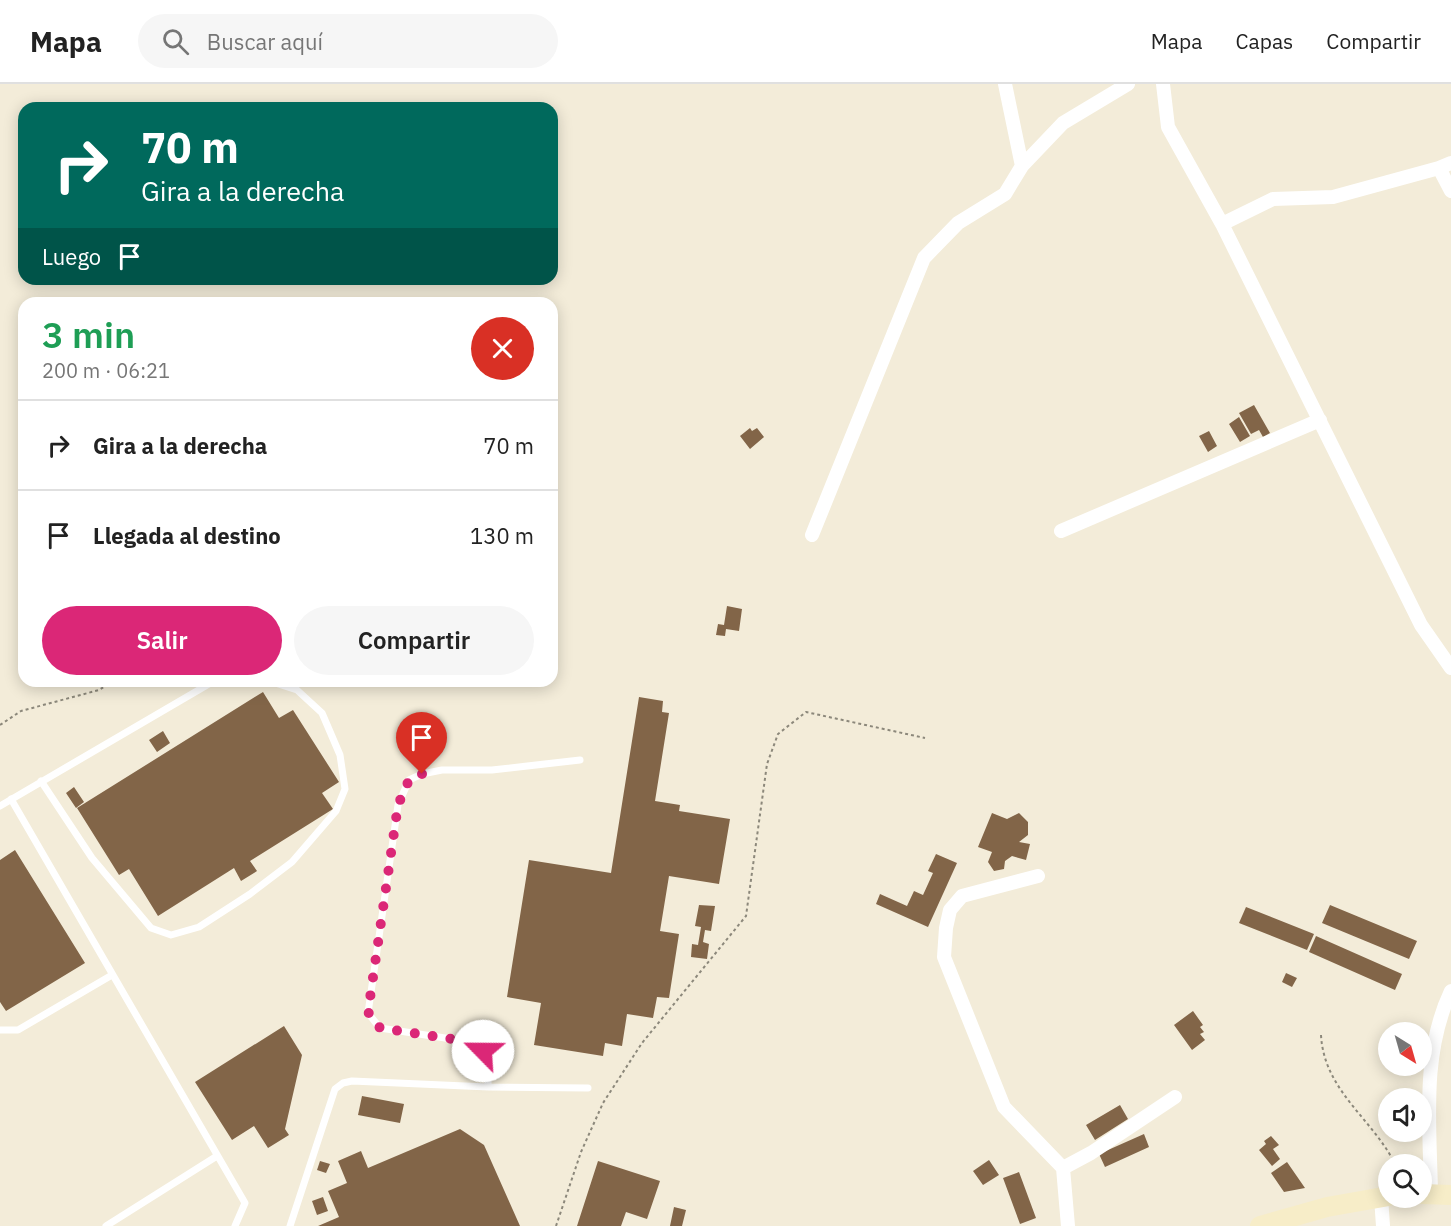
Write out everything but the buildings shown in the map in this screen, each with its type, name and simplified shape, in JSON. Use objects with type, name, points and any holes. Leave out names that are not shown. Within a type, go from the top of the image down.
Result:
[{"type":"street","points":[[1005,84],[1022,166]]},
{"type":"street","points":[[812,536],[924,258],[958,223],[1005,194],[1022,166],[1063,123],[1128,84]]},
{"type":"street","points":[[1163,84],[1168,127],[1222,224],[1421,625],[1451,668]]},
{"type":"street","points":[[1222,224],[1273,199],[1333,197],[1445,166],[1451,192]]},
{"type":"street","points":[[1061,531],[1320,420]]},
{"type":"street","points":[[1038,876],[962,896],[950,910],[944,957],[1004,1107],[1063,1168],[1068,1226]]},
{"type":"street","points":[[1435,1194],[1430,1070],[1441,1012],[1451,991]]},
{"type":"street","points":[[1063,1168],[1091,1153],[1175,1097]]},
{"type":"street","points":[[1260,1226],[1378,1197]]},
{"type":"street","points":[[1383,1226],[1384,1208]]},
{"type":"lane","points":[[0,806],[204,687]]},
{"type":"lane","points":[[41,781],[92,858],[151,928],[171,935],[199,927],[250,894],[291,861],[336,811],[345,789],[340,755],[322,714],[297,690],[288,687]]},
{"type":"lane","points":[[489,1087],[488,1066],[483,1051],[471,1042],[380,1028],[368,1012],[398,805],[409,780],[422,774],[442,770],[492,770],[580,760]]},
{"type":"lane","points":[[10,799],[245,1203],[235,1226]]},
{"type":"lane","points":[[0,1029],[18,1030],[112,975]]},
{"type":"lane","points":[[290,1226],[335,1089],[343,1083],[352,1081],[489,1087],[588,1088]]},
{"type":"lane","points":[[106,1226],[218,1156]]},
{"type":"path","points":[[0,725],[21,711],[104,687]]},
{"type":"path","points":[[556,1226],[581,1152],[603,1103],[642,1043],[746,916],[767,764],[778,734],[806,712],[925,738]]},
{"type":"path","points":[[1321,1035],[1322,1053],[1339,1086],[1352,1107],[1390,1154]]},
{"type":"route","points":[[422,774],[409,780],[398,805],[368,1012],[380,1028],[471,1042],[483,1051]]}]
